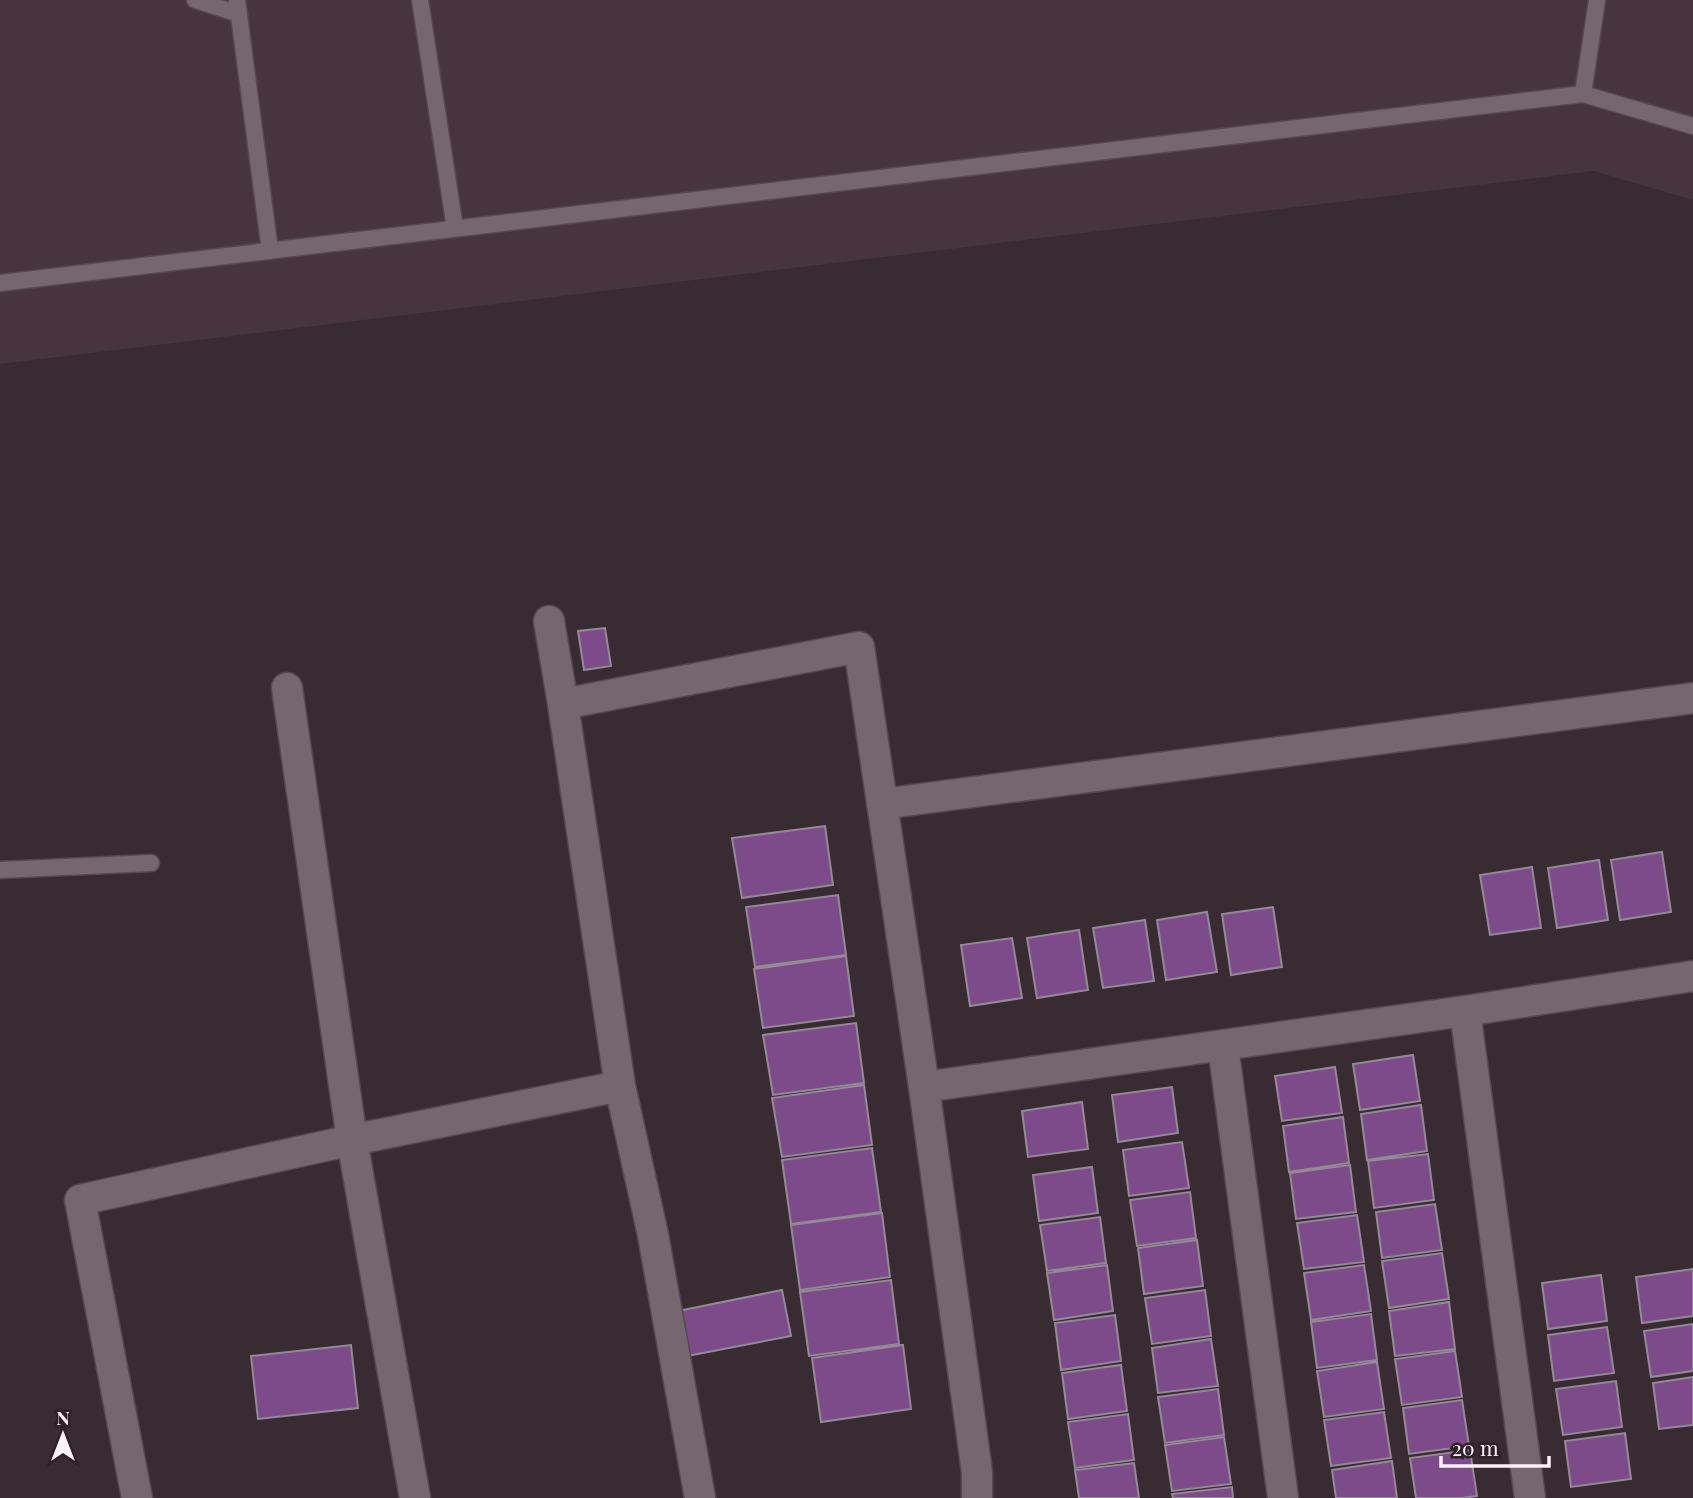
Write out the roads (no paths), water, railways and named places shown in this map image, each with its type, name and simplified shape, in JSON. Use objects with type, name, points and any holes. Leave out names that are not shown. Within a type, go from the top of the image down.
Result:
[{"type":"street","points":[[549,621],[620,1086],[653,1235],[700,1498]]},
{"type":"street","points":[[563,704],[859,647],[924,1087],[977,1472],[977,1498]]},
{"type":"street","points":[[287,688],[352,1140],[415,1498]]},
{"type":"street","points":[[882,804],[1693,698]]},
{"type":"street","points":[[924,1087],[1465,1011],[1693,975]]},
{"type":"street","points":[[1465,1011],[1530,1498]]},
{"type":"street","points":[[1223,1046],[1283,1498]]},
{"type":"street","points":[[137,1498],[80,1200],[352,1140],[620,1086]]},
{"type":"lane","points":[[195,0],[238,7],[270,251]]},
{"type":"lane","points":[[420,0],[455,229]]},
{"type":"lane","points":[[1583,94],[1597,0]]},
{"type":"lane","points":[[0,283],[1583,94],[1693,127]]},
{"type":"lane","points":[[0,870],[151,863]]}]
